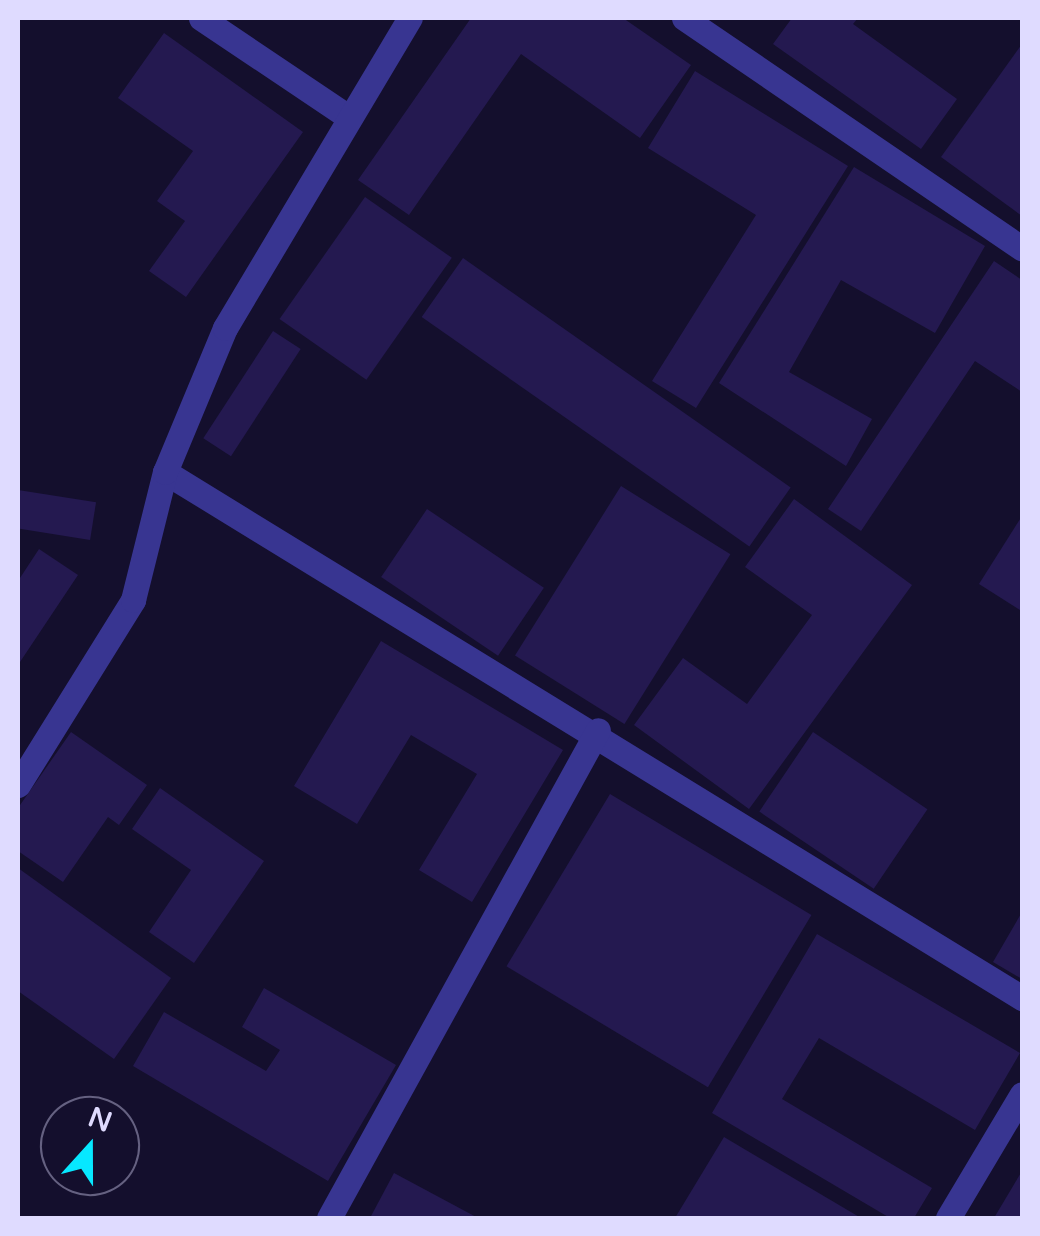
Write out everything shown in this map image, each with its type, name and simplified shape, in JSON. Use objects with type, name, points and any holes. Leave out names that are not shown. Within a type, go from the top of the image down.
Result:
[{"type":"street","points":[[201,18],[344,114]]},
{"type":"street","points":[[18,785],[132,600],[165,472],[226,328],[344,114],[410,18]]},
{"type":"street","points":[[684,18],[1022,248]]},
{"type":"street","points":[[165,472],[598,730],[1022,998]]},
{"type":"street","points":[[329,1218],[598,730]]},
{"type":"street","points":[[948,1218],[1022,1094]]},
{"type":"building","points":[[471,18],[623,18],[691,65],[640,138],[521,54],[409,215],[358,180]]},
{"type":"building","points":[[792,18],[858,18],[853,24],[957,99],[921,149],[773,44]]},
{"type":"building","points":[[164,33],[303,132],[186,297],[149,271],[185,221],[157,201],[193,151],[118,98]]},
{"type":"building","points":[[1022,44],[1022,216],[941,157]]},
{"type":"building","points":[[695,71],[848,166],[696,408],[652,381],[756,215],[648,148]]},
{"type":"building","points":[[854,167],[985,246],[935,333],[841,280],[789,372],[872,419],[846,466],[719,383]]},
{"type":"building","points":[[365,197],[452,258],[366,380],[280,319]]},
{"type":"building","points":[[463,258],[791,487],[749,546],[422,317]]},
{"type":"building","points":[[994,261],[1022,280],[1022,392],[975,361],[861,531],[828,509]]},
{"type":"building","points":[[273,331],[301,349],[231,456],[203,438]]},
{"type":"building","points":[[621,486],[730,554],[624,724],[515,656]]},
{"type":"building","points":[[18,490],[96,502],[90,540],[18,528]]},
{"type":"building","points":[[794,499],[912,585],[749,809],[634,725],[683,658],[747,704],[812,615],[745,567]]},
{"type":"building","points":[[427,509],[544,588],[498,656],[381,577]]},
{"type":"building","points":[[1022,516],[1022,606],[1020,610],[979,584]]},
{"type":"building","points":[[39,549],[78,575],[18,665],[18,581]]},
{"type":"building","points":[[381,641],[563,750],[472,902],[419,870],[477,774],[411,735],[357,824],[294,786]]},
{"type":"building","points":[[71,732],[147,785],[119,825],[108,817],[63,882],[18,851],[18,808]]},
{"type":"building","points":[[813,732],[927,809],[874,889],[759,812]]},
{"type":"building","points":[[160,788],[264,861],[194,963],[149,932],[191,870],[132,829]]},
{"type":"building","points":[[610,794],[811,915],[708,1087],[506,966]]},
{"type":"building","points":[[18,868],[171,978],[114,1059],[18,991]]},
{"type":"building","points":[[1022,912],[1022,979],[993,962]]},
{"type":"building","points":[[817,934],[1020,1053],[975,1130],[819,1038],[782,1099],[932,1188],[914,1218],[890,1218],[712,1113]]},
{"type":"building","points":[[264,988],[396,1065],[328,1181],[133,1066],[164,1012],[266,1071],[280,1050],[242,1027]]},
{"type":"building","points":[[724,1137],[861,1218],[675,1218]]},
{"type":"building","points":[[1022,1171],[1022,1218],[994,1218]]},
{"type":"building","points":[[394,1173],[478,1218],[370,1218]]}]
